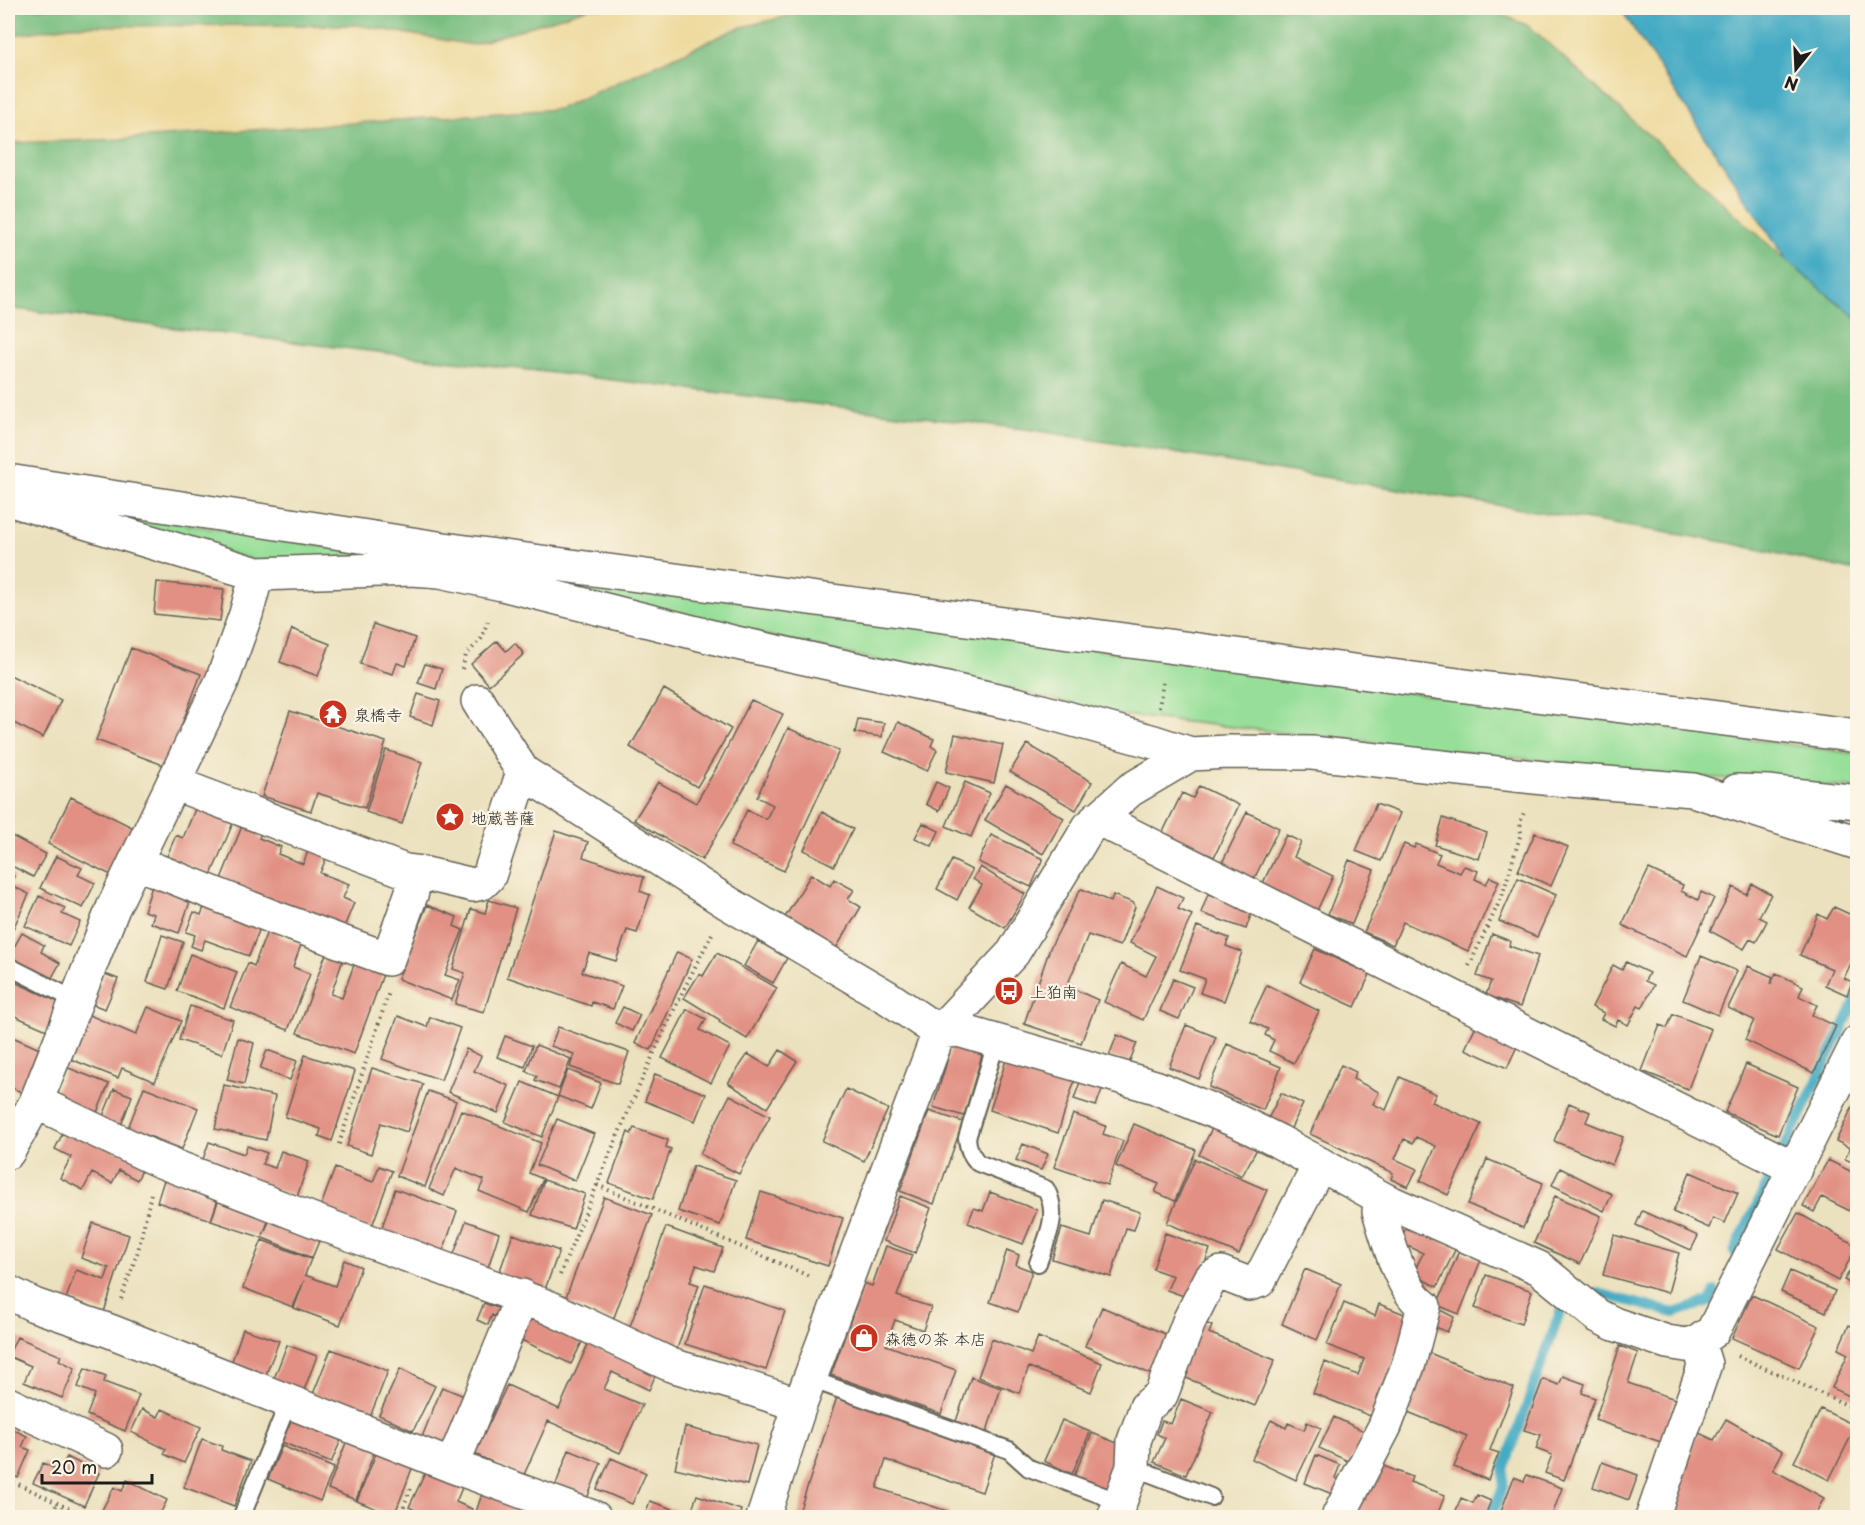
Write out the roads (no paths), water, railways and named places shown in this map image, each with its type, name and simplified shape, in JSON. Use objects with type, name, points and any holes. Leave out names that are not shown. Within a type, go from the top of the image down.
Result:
[{"type":"street","points":[[8,481],[442,560],[1168,646],[1857,736]]},
{"type":"street","points":[[8,499],[257,574],[412,569],[442,560],[502,584],[732,642],[1016,705],[1191,754],[1312,753],[1544,778],[1693,790],[1768,792],[1857,802]]},
{"type":"street","points":[[8,1152],[36,1102],[113,908],[222,681],[246,615],[257,574]]},
{"type":"street","points":[[478,701],[523,772],[728,903],[887,997],[939,1032],[958,1030],[1155,1087],[1268,1136],[1385,1200],[1539,1268],[1598,1316],[1614,1324],[1667,1341],[1686,1345],[1698,1342],[1713,1330],[1784,1163],[1857,1042]]},
{"type":"street","points":[[763,1518],[805,1392],[939,1032],[1013,953],[1083,837],[1098,818],[1130,790],[1191,754]]},
{"type":"street","points":[[173,783],[405,871],[473,885],[482,883],[489,876],[523,772]]},
{"type":"street","points":[[1693,790],[1857,843]]},
{"type":"street","points":[[1098,818],[1784,1163]]},
{"type":"street","points":[[135,862],[273,917],[388,959],[412,892],[414,872]]},
{"type":"street","points":[[36,1102],[158,1160],[535,1302],[671,1365],[805,1392]]},
{"type":"street","points":[[1118,1510],[1133,1467],[1134,1441],[1146,1407],[1161,1395],[1190,1319],[1211,1278],[1221,1273],[1250,1284],[1259,1281],[1320,1164]]},
{"type":"street","points":[[1338,1516],[1385,1426],[1409,1363],[1424,1306],[1414,1299],[1389,1247],[1379,1211],[1385,1200]]},
{"type":"street","points":[[8,1292],[33,1305],[110,1331],[452,1466],[596,1518]]},
{"type":"street","points":[[452,1466],[535,1302]]},
{"type":"street","points":[[1652,1518],[1705,1364],[1698,1342]]},
{"type":"street","points":[[8,1404],[106,1450]]},
{"type":"lane","points":[[8,966],[77,1002]]},
{"type":"lane","points":[[997,1040],[967,1138],[968,1146],[970,1154],[978,1163],[1046,1189],[1051,1199],[1053,1218],[1038,1263]]},
{"type":"lane","points":[[805,1392],[1009,1450],[1029,1468],[1118,1510]]},
{"type":"lane","points":[[241,1518],[289,1401]]},
{"type":"lane","points":[[1133,1467],[1211,1497]]},
{"type":"water","points":[[1620,8],[1857,8],[1857,318],[1787,261]]},
{"type":"waterway","points":[[1734,1252],[1858,996]]},
{"type":"waterway","points":[[1598,1293],[1674,1313],[1710,1301],[1715,1291]]},
{"type":"waterway","points":[[1490,1518],[1503,1487],[1504,1469],[1560,1312]]},
{"type":"place","name":"泉橋寺","points":[[333,714]]},
{"type":"place","name":"地蔵菩薩","points":[[450,817]]},
{"type":"place","name":"上狛南","points":[[1009,991]]},
{"type":"place","name":"森徳の茶 本店","points":[[864,1338]]}]
